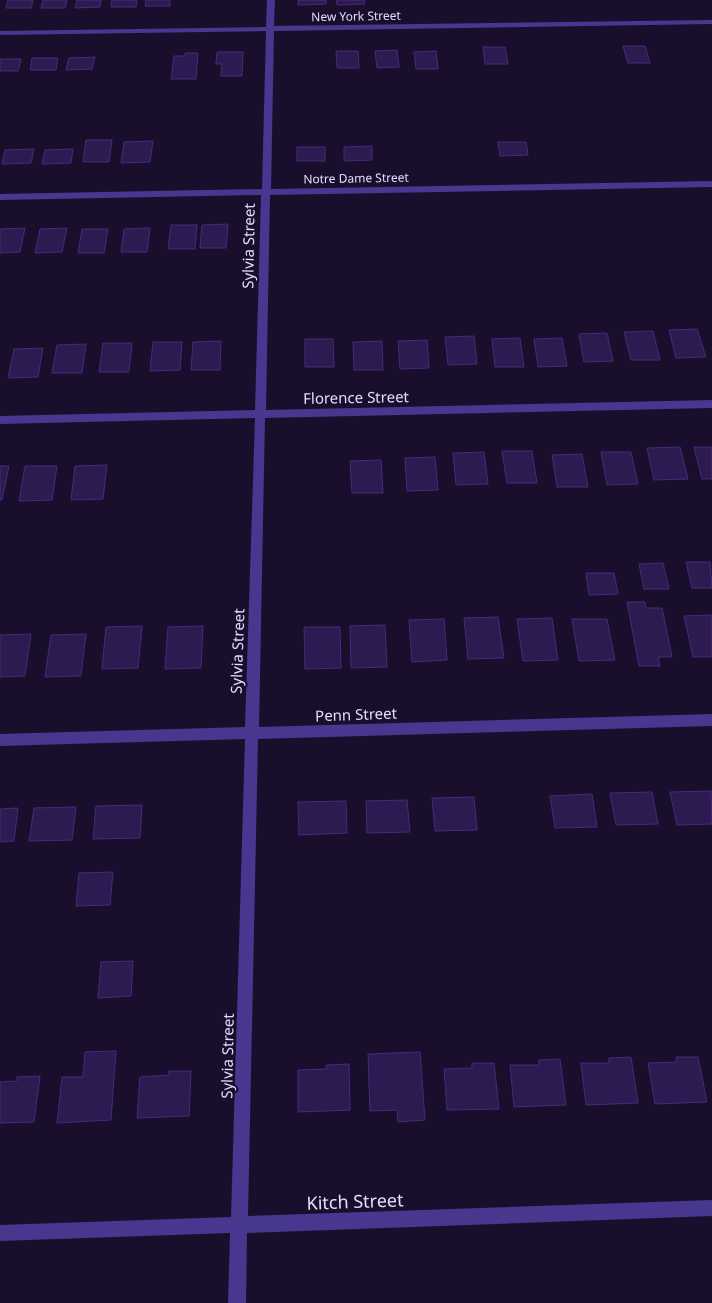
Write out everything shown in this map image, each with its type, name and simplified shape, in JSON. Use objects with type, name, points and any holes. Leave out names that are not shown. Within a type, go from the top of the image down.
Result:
[{"type":"street","name":"Sylvia Street","points":[[237,1303],[271,0]]},
{"type":"street","name":"New York Street","points":[[0,34],[712,22]]},
{"type":"street","name":"Notre Dame Street","points":[[0,197],[712,184]]},
{"type":"street","name":"Florence Street","points":[[0,420],[712,404]]},
{"type":"street","name":"Penn Street","points":[[0,740],[712,720]]},
{"type":"street","name":"Kitch Street","points":[[0,1233],[712,1208]]},
{"type":"building","points":[[8,0],[33,0],[31,8],[6,8]]},
{"type":"building","points":[[43,0],[67,0],[65,8],[41,8]]},
{"type":"building","points":[[77,0],[101,0],[100,7],[75,8]]},
{"type":"building","points":[[112,0],[137,0],[136,7],[111,7]]},
{"type":"building","points":[[146,0],[170,0],[170,6],[145,6]]},
{"type":"building","points":[[298,0],[326,0],[326,4],[298,5]]},
{"type":"building","points":[[336,0],[364,0],[365,4],[337,5]]},
{"type":"building","points":[[623,46],[645,46],[650,63],[628,63]]},
{"type":"building","points":[[483,47],[505,47],[508,64],[485,64]]},
{"type":"building","points":[[397,50],[399,67],[377,68],[375,51]]},
{"type":"building","points":[[336,51],[358,51],[359,68],[337,68]]},
{"type":"building","points":[[436,51],[438,69],[416,69],[414,52]]},
{"type":"building","points":[[217,52],[243,52],[242,76],[221,76],[222,64],[216,64]]},
{"type":"building","points":[[185,53],[198,53],[196,79],[171,79],[174,56],[185,56]]},
{"type":"building","points":[[95,57],[92,69],[66,70],[69,58]]},
{"type":"building","points":[[32,58],[58,58],[56,70],[30,70]]},
{"type":"building","points":[[0,59],[21,59],[18,71],[0,71]]},
{"type":"building","points":[[86,140],[112,140],[109,162],[83,162]]},
{"type":"building","points":[[153,141],[150,162],[121,163],[124,142]]},
{"type":"building","points":[[498,142],[526,142],[528,155],[500,156]]},
{"type":"building","points":[[372,146],[372,160],[344,161],[344,147]]},
{"type":"building","points":[[297,147],[325,147],[325,161],[297,161]]},
{"type":"building","points":[[34,149],[31,163],[2,164],[5,150]]},
{"type":"building","points":[[73,149],[71,163],[42,164],[45,150]]},
{"type":"building","points":[[228,224],[226,248],[200,248],[202,225]]},
{"type":"building","points":[[171,225],[197,225],[195,249],[168,249]]},
{"type":"building","points":[[25,228],[20,252],[0,253],[0,229]]},
{"type":"building","points":[[67,228],[62,252],[35,253],[40,229]]},
{"type":"building","points":[[150,228],[147,252],[121,252],[124,229]]},
{"type":"building","points":[[82,229],[108,229],[104,253],[78,253]]},
{"type":"building","points":[[697,329],[706,357],[676,358],[669,330]]},
{"type":"building","points":[[653,331],[660,360],[631,360],[624,332]]},
{"type":"building","points":[[607,333],[613,361],[584,362],[579,334]]},
{"type":"building","points":[[474,336],[477,364],[448,365],[445,337]]},
{"type":"building","points":[[520,338],[524,367],[495,367],[492,339]]},
{"type":"building","points":[[562,338],[567,366],[538,367],[534,339]]},
{"type":"building","points":[[305,339],[333,339],[334,367],[305,367]]},
{"type":"building","points":[[427,340],[429,368],[400,369],[398,341]]},
{"type":"building","points":[[221,341],[220,370],[191,370],[193,342]]},
{"type":"building","points":[[382,341],[383,370],[354,370],[353,342]]},
{"type":"building","points":[[153,342],[182,342],[180,370],[150,371]]},
{"type":"building","points":[[103,343],[132,343],[129,372],[99,372]]},
{"type":"building","points":[[86,344],[82,373],[52,373],[57,345]]},
{"type":"building","points":[[43,348],[38,377],[8,378],[14,349]]},
{"type":"building","points":[[680,447],[688,479],[654,480],[647,448]]},
{"type":"building","points":[[694,447],[712,447],[712,479],[702,479]]},
{"type":"building","points":[[502,451],[532,451],[537,483],[507,483]]},
{"type":"building","points":[[484,452],[488,484],[456,485],[453,453]]},
{"type":"building","points":[[601,452],[631,452],[638,484],[607,485]]},
{"type":"building","points":[[582,454],[588,487],[557,487],[552,455]]},
{"type":"building","points":[[435,457],[438,490],[407,491],[405,458]]},
{"type":"building","points":[[381,460],[383,493],[352,493],[350,461]]},
{"type":"building","points":[[107,465],[103,499],[71,500],[75,466]]},
{"type":"building","points":[[0,466],[9,466],[2,500],[0,500]]},
{"type":"building","points":[[25,466],[57,466],[52,500],[19,501]]},
{"type":"building","points":[[686,562],[710,562],[712,588],[692,588]]},
{"type":"building","points":[[663,563],[669,589],[644,589],[639,564]]},
{"type":"building","points":[[586,573],[614,573],[618,594],[589,595]]},
{"type":"building","points":[[627,602],[645,602],[646,608],[662,608],[672,657],[658,657],[660,666],[639,666]]},
{"type":"building","points":[[712,615],[712,657],[693,657],[684,616]]},
{"type":"building","points":[[498,617],[504,658],[468,659],[464,618]]},
{"type":"building","points":[[552,618],[558,660],[523,661],[517,619]]},
{"type":"building","points":[[444,619],[447,660],[412,662],[409,620]]},
{"type":"building","points":[[572,619],[607,619],[615,660],[579,661]]},
{"type":"building","points":[[385,625],[387,667],[351,668],[350,626]]},
{"type":"building","points":[[142,626],[138,668],[102,669],[106,627]]},
{"type":"building","points":[[203,626],[201,668],[165,669],[168,627]]},
{"type":"building","points":[[304,627],[340,627],[341,668],[305,669]]},
{"type":"building","points":[[31,634],[25,676],[0,677],[0,635]]},
{"type":"building","points":[[86,634],[81,676],[45,677],[51,635]]},
{"type":"building","points":[[711,791],[712,824],[677,825],[670,792]]},
{"type":"building","points":[[652,792],[658,824],[616,825],[610,793]]},
{"type":"building","points":[[592,794],[597,827],[555,828],[550,796]]},
{"type":"building","points":[[474,797],[477,830],[435,831],[432,798]]},
{"type":"building","points":[[407,800],[410,832],[367,833],[366,801]]},
{"type":"building","points":[[346,801],[347,833],[299,835],[298,802]]},
{"type":"building","points":[[142,805],[140,838],[93,839],[96,806]]},
{"type":"building","points":[[76,807],[72,840],[29,841],[34,808]]},
{"type":"building","points":[[18,808],[14,841],[0,842],[0,809]]},
{"type":"building","points":[[113,872],[110,905],[76,906],[79,873]]},
{"type":"building","points":[[133,961],[131,996],[98,998],[101,962]]},
{"type":"building","points":[[116,1051],[111,1120],[57,1123],[62,1077],[83,1077],[85,1052]]},
{"type":"building","points":[[420,1052],[425,1120],[398,1122],[397,1110],[370,1111],[368,1054]]},
{"type":"building","points":[[631,1057],[638,1103],[586,1105],[581,1063],[609,1063],[609,1058]]},
{"type":"building","points":[[676,1057],[698,1057],[707,1102],[655,1104],[648,1063],[677,1062]]},
{"type":"building","points":[[560,1059],[566,1105],[514,1107],[510,1065],[539,1065],[539,1060]]},
{"type":"building","points":[[472,1063],[494,1063],[499,1109],[447,1110],[444,1069],[472,1068]]},
{"type":"building","points":[[349,1064],[350,1110],[298,1112],[298,1070],[327,1069],[326,1065]]},
{"type":"building","points":[[169,1071],[191,1071],[189,1116],[137,1118],[140,1077],[169,1075]]},
{"type":"building","points":[[40,1076],[34,1122],[0,1123],[0,1082],[17,1081],[17,1077]]}]
